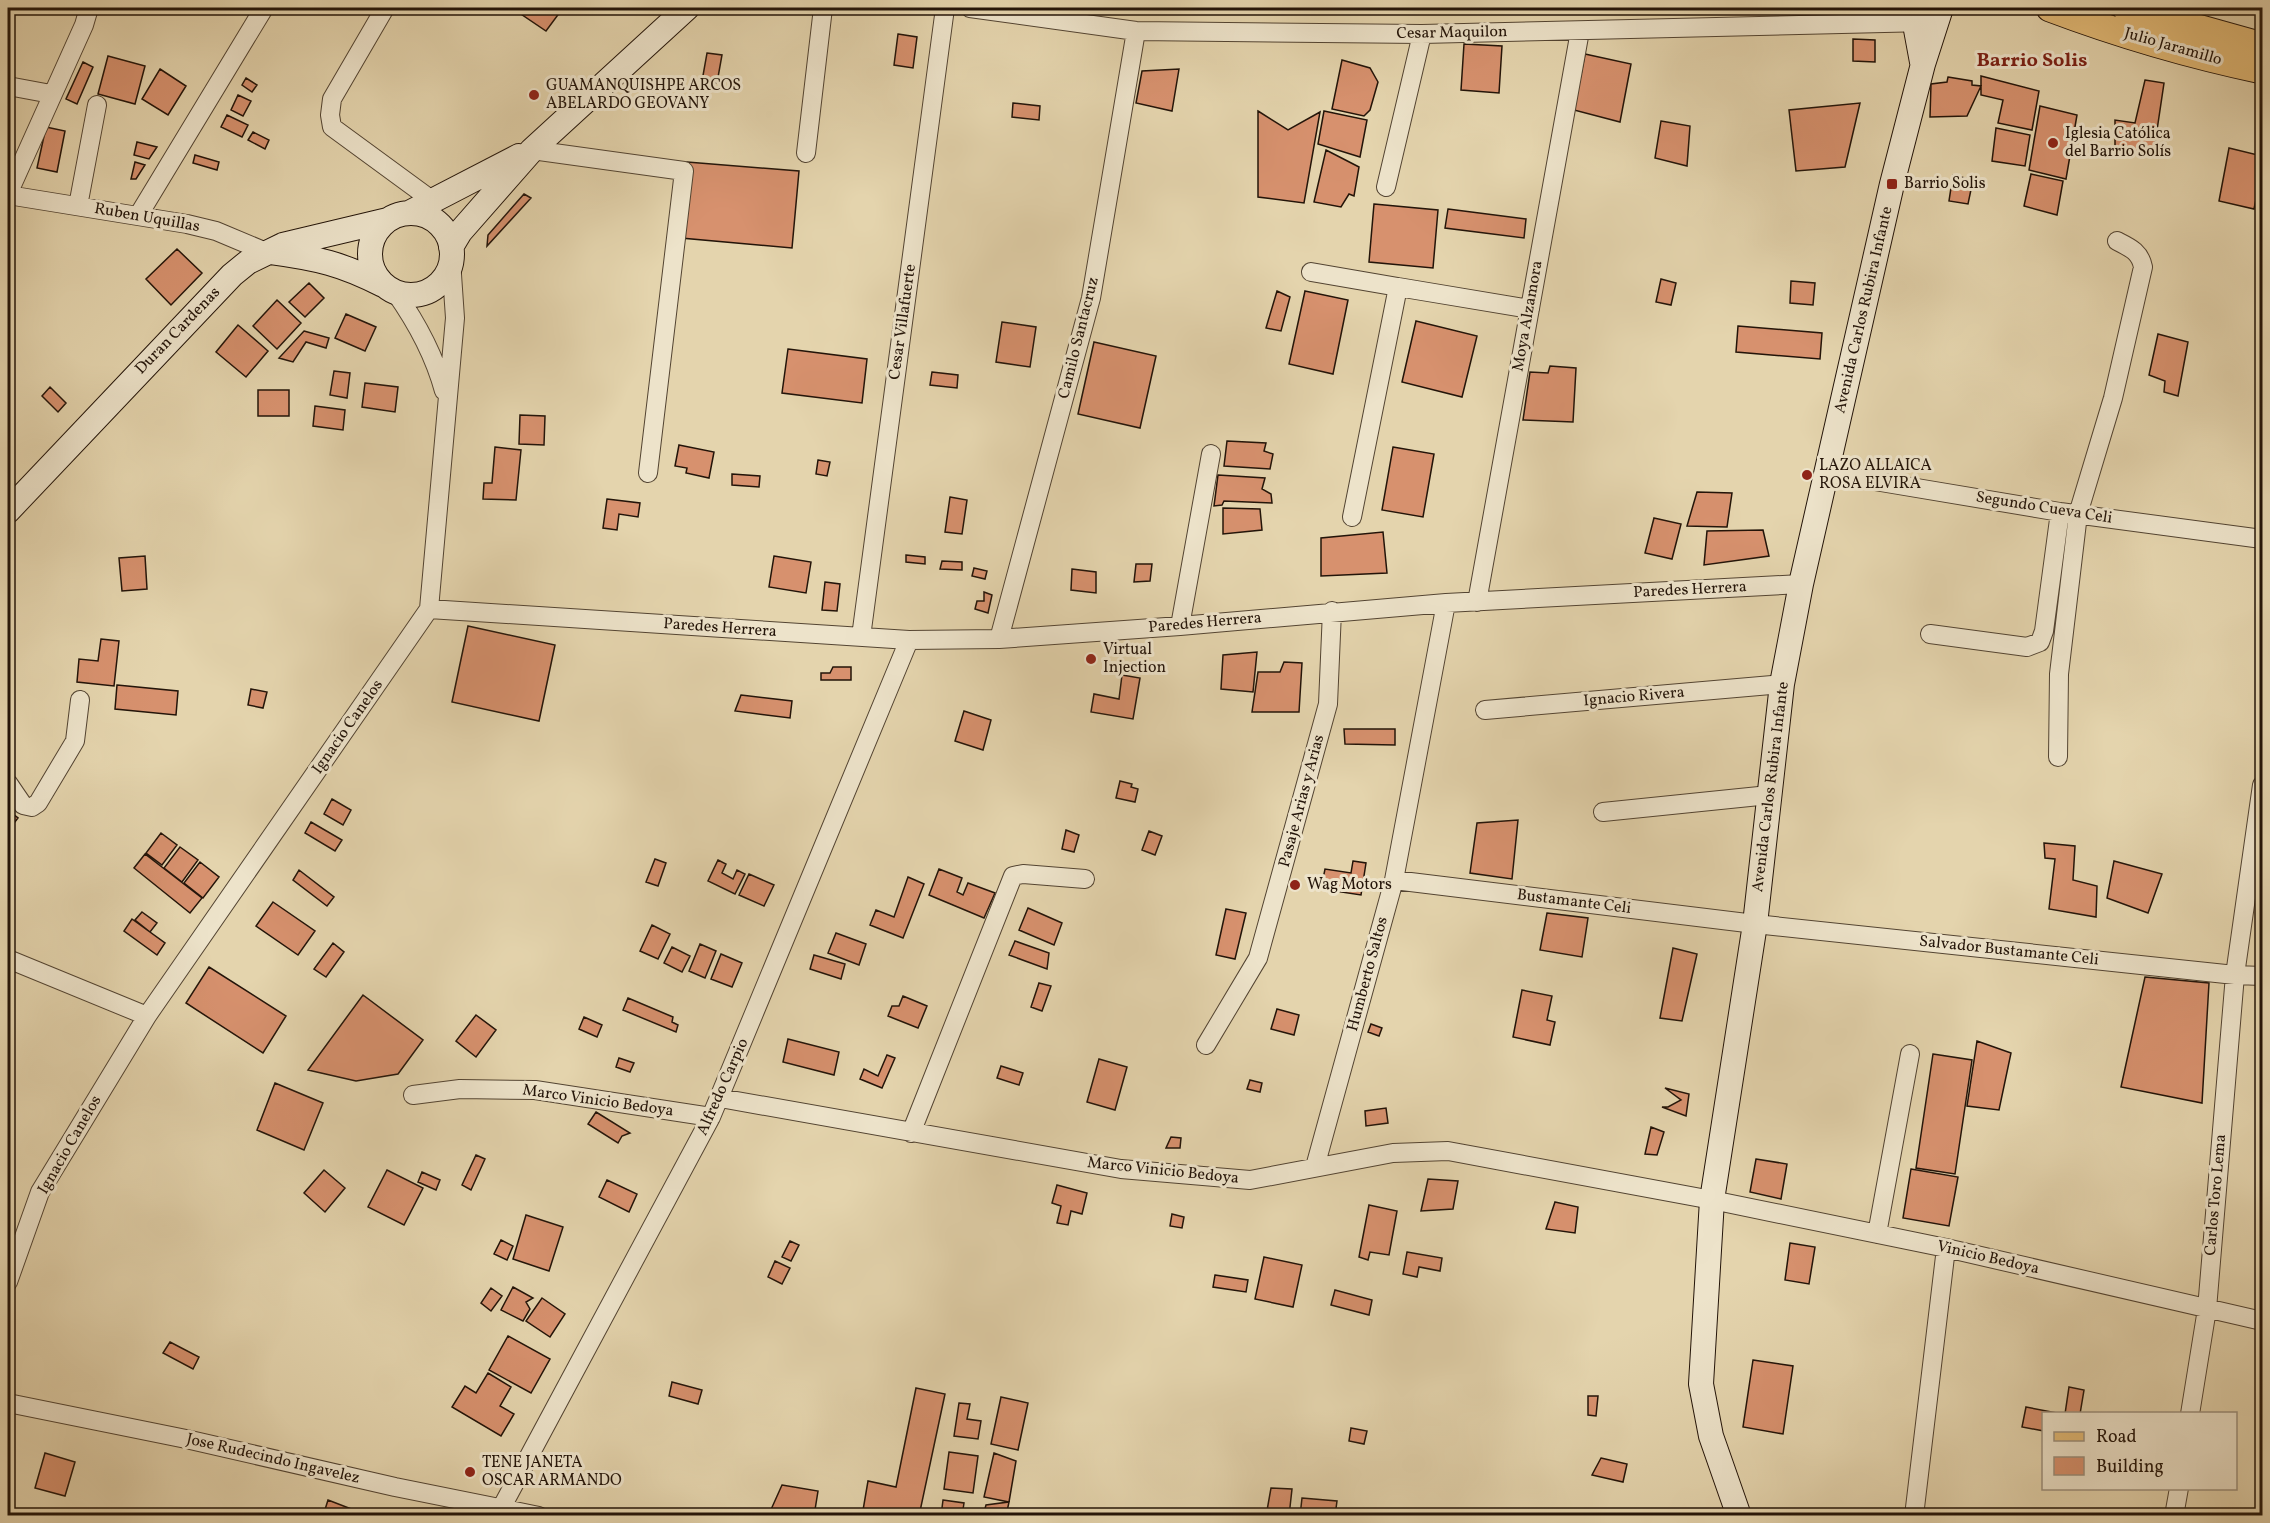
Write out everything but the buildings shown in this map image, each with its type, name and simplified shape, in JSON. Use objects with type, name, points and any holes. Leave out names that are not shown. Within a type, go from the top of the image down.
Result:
[{"type":"main road","name":"Julio Jaramillo","points":[[2050,8],[2095,25],[2225,63],[2262,70]]},
{"type":"main road","name":"Julio Jaramillo","points":[[2126,8],[2262,46]]},
{"type":"street","points":[[8,194],[84,25],[88,8]]},
{"type":"street","points":[[138,216],[264,8]]},
{"type":"street","points":[[385,8],[332,99],[330,114],[332,128],[433,201]]},
{"type":"street","points":[[266,252],[314,258],[333,263],[407,295],[431,290],[448,272],[451,254],[460,232],[532,150],[687,8]]},
{"type":"street","points":[[806,153],[823,8]]},
{"type":"street","name":"Cesar Villafuerte","points":[[861,638],[945,8]]},
{"type":"street","name":"Cesar Maquilon","points":[[970,8],[1136,31],[1422,34],[1580,31],[1925,15]]},
{"type":"street","name":"Avenida Carlos Rubira Infante","points":[[1739,1515],[1711,1436],[1701,1384],[1712,1200],[1755,924],[1782,684],[1801,584],[1892,184],[1923,64],[1925,15]]},
{"type":"street","name":"Camilo Santacruz","points":[[999,639],[1091,298],[1136,31]]},
{"type":"street","name":"Moya Alzamora","points":[[1477,602],[1580,31]]},
{"type":"street","points":[[1386,187],[1422,34]]},
{"type":"street","points":[[8,86],[51,94]]},
{"type":"street","points":[[78,206],[98,105]]},
{"type":"street","points":[[392,290],[377,277],[371,262],[370,246],[376,231],[398,217],[532,150],[684,171],[648,473]]},
{"type":"street","name":"Ruben Uquillas","points":[[8,194],[187,224],[216,231],[266,252]]},
{"type":"street","points":[[266,252],[301,240],[398,217],[432,219],[447,236],[451,254]]},
{"type":"street","points":[[1930,634],[2027,647],[2040,642],[2069,513],[2113,398],[2143,267],[2141,257],[2134,249],[2117,241]]},
{"type":"street","name":"Duran Cardenas","points":[[8,511],[232,275],[266,252]]},
{"type":"street","name":"Ignacio Canelos","points":[[8,1282],[40,1192],[147,1016],[429,609],[456,318],[451,254]]},
{"type":"street","points":[[1311,272],[1530,309]]},
{"type":"street","points":[[1352,517],[1398,287]]},
{"type":"street","name":"Ignacio Canelos","points":[[392,290],[413,316],[427,343],[439,372],[447,401]]},
{"type":"street","points":[[1180,626],[1211,454]]},
{"type":"street","name":"Segundo Cueva Celi","points":[[1827,473],[2069,513],[2262,538]]},
{"type":"street","points":[[2058,758],[2059,674],[2069,513]]},
{"type":"street","name":"Paredes Herrera","points":[[429,609],[861,638],[999,639],[1446,603],[1801,584]]},
{"type":"street","name":"Humberto Saltos","points":[[1315,1167],[1394,880],[1446,603]]},
{"type":"street","name":"Pasaje Arias y Arias","points":[[1206,1045],[1258,958],[1328,704],[1332,612]]},
{"type":"street","name":"Alfredo Carpio","points":[[498,1512],[720,1098],[909,640]]},
{"type":"street","name":"Ignacio Rivera","points":[[1485,710],[1782,684]]},
{"type":"street","points":[[8,783],[23,805],[32,807],[38,803],[75,741],[80,700]]},
{"type":"street","name":"Carlos Toro Lema","points":[[2190,1412],[2207,1309],[2235,975],[2262,785]]},
{"type":"street","points":[[1603,812],[1769,795]]},
{"type":"street","points":[[911,1132],[1013,876],[1023,874],[1085,879]]},
{"type":"street","name":"Bustamante Celi","points":[[1394,880],[1755,924]]},
{"type":"street","name":"Salvador Bustamante Celi","points":[[1755,924],[2262,976]]},
{"type":"street","points":[[8,959],[147,1016]]},
{"type":"street","points":[[1877,1234],[1910,1054]]},
{"type":"street","name":"Marco Vinicio Bedoya","points":[[413,1095],[460,1089],[535,1090],[711,1117]]},
{"type":"street","name":"Marco Vinicio Bedoya","points":[[720,1098],[1121,1169],[1250,1180],[1393,1153],[1448,1151],[1712,1200]]},
{"type":"street","name":"Vinicio Bedoya","points":[[1712,1200],[1946,1248],[2262,1321]]},
{"type":"street","points":[[1914,1515],[1946,1248]]},
{"type":"street","name":"Jose Rudecindo Ingavelez","points":[[8,1403],[186,1439],[498,1512],[539,1515]]},
{"type":"street","points":[[2174,1515],[2179,1490]]},
{"type":"place","name":"GUAMANQUISHPE ARCOS ABELARDO GEOVANY","points":[[534,95]]},
{"type":"place","name":"Iglesia Católica del Barrio Solís","points":[[2053,143]]},
{"type":"place","name":"Barrio Solis","points":[[1892,184]]},
{"type":"place","name":"LAZO ALLAICA ROSA ELVIRA","points":[[1807,475]]},
{"type":"place","name":"Virtual Injection","points":[[1091,659]]},
{"type":"place","name":"Wag Motors","points":[[1295,885]]},
{"type":"place","name":"TENE JANETA OSCAR ARMANDO","points":[[470,1472]]},
{"type":"district","name":"Barrio Solis","points":[[2032,61]]}]
